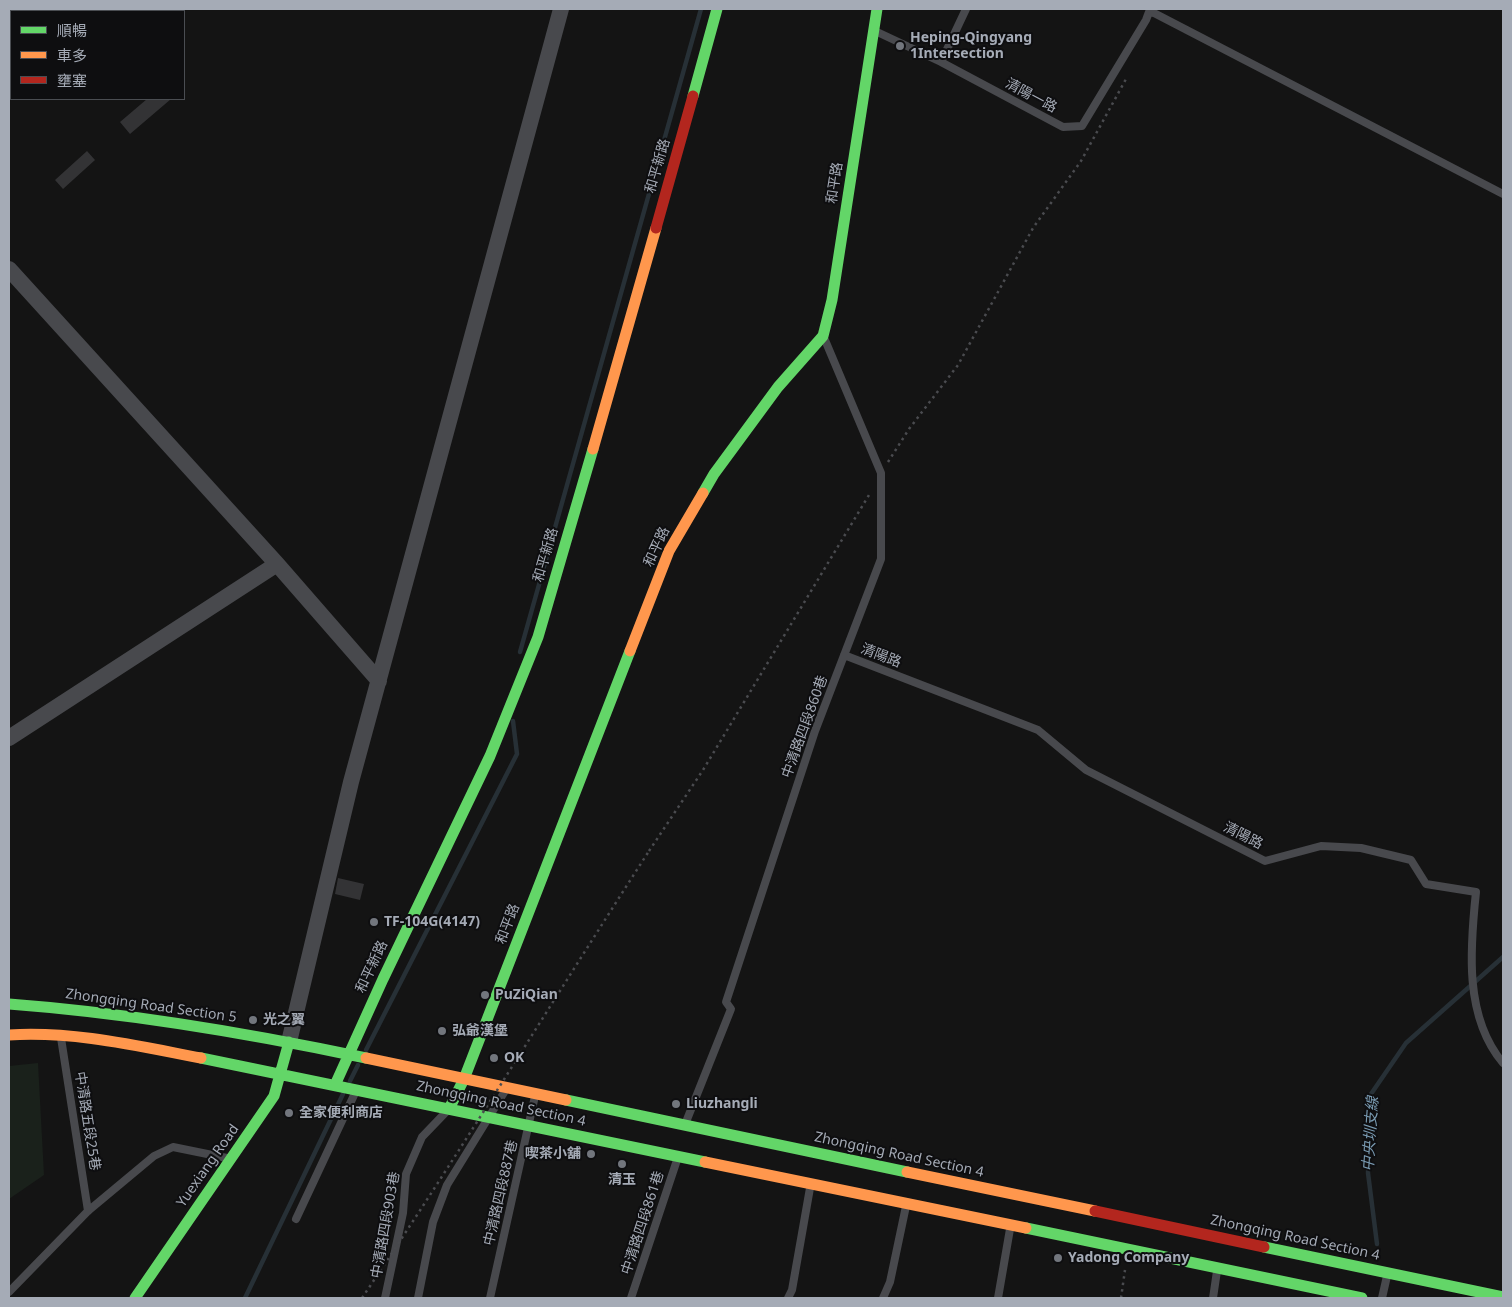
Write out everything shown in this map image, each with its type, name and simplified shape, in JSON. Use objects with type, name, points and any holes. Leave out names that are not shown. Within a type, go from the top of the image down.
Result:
[{"type":"main road","name":"和平新路","points":[[346,1087],[352,1056],[383,980],[490,756],[538,637],[632,316],[717,9]]},
{"type":"main road","name":"和平路","points":[[449,1109],[464,1079],[669,551],[714,474],[778,387],[823,336],[832,300],[877,9]]},
{"type":"main road","name":"Zhongqing Road Section 5","points":[[9,1004],[62,1008],[160,1020],[289,1042]]},
{"type":"main road","points":[[9,1035],[61,1035],[128,1044],[280,1073]]},
{"type":"main road","name":"Zhongqing Road Section 4","points":[[289,1042],[685,1125],[774,1148],[1503,1297]]},
{"type":"main road","name":"Yuexiang Road","points":[[135,1298],[274,1096],[289,1042]]},
{"type":"main road","name":"Zhongqing Road Section 4","points":[[280,1073],[679,1156],[770,1171],[810,1184],[1362,1298]]},
{"type":"street","points":[[289,1042],[327,878],[561,9]]},
{"type":"street","points":[[9,269],[277,564],[379,681]]},
{"type":"street","points":[[9,738],[277,564]]},
{"type":"lane","points":[[941,62],[966,9]]},
{"type":"lane","name":"清陽一路","points":[[874,31],[941,62],[1063,127],[1082,126],[1149,12],[1154,13],[1503,194]]},
{"type":"lane","name":"中清路四段860巷","points":[[685,1125],[731,1009],[726,1002],[815,731],[881,560],[882,473],[823,336]]},
{"type":"lane","name":"清陽路","points":[[844,655],[1038,730],[1086,770],[1265,861],[1321,846],[1361,848],[1411,860],[1426,884],[1476,892],[1471,936],[1474,1002],[1493,1051],[1503,1063]]},
{"type":"lane","name":"中清路五段25巷","points":[[61,1035],[88,1211]]},
{"type":"lane","points":[[296,1219],[346,1087]]},
{"type":"lane","points":[[418,1298],[434,1222],[447,1185],[507,1088]]},
{"type":"lane","name":"中清路四段887巷","points":[[490,1298],[536,1094]]},
{"type":"lane","name":"中清路四段903巷","points":[[385,1298],[403,1213],[406,1174],[422,1136],[449,1109]]},
{"type":"lane","points":[[9,1292],[88,1211],[154,1156],[172,1147],[232,1159]]},
{"type":"lane","name":"中清路四段861巷","points":[[631,1298],[679,1156]]},
{"type":"lane","points":[[788,1298],[792,1290],[810,1184]]},
{"type":"lane","points":[[883,1298],[890,1282],[906,1203]]},
{"type":"lane","points":[[998,1298],[1011,1225]]},
{"type":"lane","points":[[1213,1298],[1218,1268]]},
{"type":"lane","points":[[1382,1298],[1388,1273]]},
{"type":"path","points":[[362,1298],[481,1117],[649,851],[703,770],[909,428],[958,365],[1033,228],[1081,161],[1128,76]]},
{"type":"path","points":[[1121,1298],[1128,1250]]},
{"type":"shaded area","points":[[38,1063],[44,1175],[9,1199],[9,1066]]},
{"type":"building","points":[[146,100],[170,100],[130,134],[120,122]]},
{"type":"building","points":[[87,151],[95,160],[63,189],[55,180]]},
{"type":"building","points":[[338,878],[364,884],[360,900],[335,894]]},
{"type":"waterway","points":[[520,652],[701,9]]},
{"type":"waterway","points":[[366,1050],[517,754],[513,721]]},
{"type":"waterway","name":"中央圳支線","points":[[1377,1244],[1368,1173],[1371,1094],[1406,1043],[1503,957]]},
{"type":"waterway","points":[[350,1081],[358,1065]]},
{"type":"waterway","points":[[245,1298],[343,1094]]},
{"type":"traffic: fast","points":[[693,96],[717,9]]},
{"type":"traffic: fast","points":[[703,493],[714,474],[778,387],[823,336],[832,300],[877,9]]},
{"type":"traffic: fast","points":[[335,1085],[383,979],[490,756],[538,637],[593,449]]},
{"type":"traffic: fast","points":[[449,1109],[464,1079],[630,651]]},
{"type":"traffic: fast","points":[[9,1004],[144,1018],[277,1040],[366,1058]]},
{"type":"traffic: fast","points":[[135,1298],[274,1096],[289,1042]]},
{"type":"traffic: fast","points":[[201,1058],[705,1162]]},
{"type":"traffic: fast","points":[[566,1100],[907,1172]]},
{"type":"traffic: fast","points":[[1026,1228],[1362,1298]]},
{"type":"traffic: fast","points":[[1264,1247],[1503,1297]]},
{"type":"traffic: slow","points":[[593,449],[656,228]]},
{"type":"traffic: slow","points":[[630,651],[669,551],[703,493]]},
{"type":"traffic: slow","points":[[9,1035],[34,1034],[82,1037],[201,1058]]},
{"type":"traffic: slow","points":[[366,1058],[566,1100]]},
{"type":"traffic: slow","points":[[705,1162],[1026,1228]]},
{"type":"traffic: slow","points":[[907,1172],[1095,1211]]},
{"type":"traffic: jam","points":[[656,228],[693,96]]},
{"type":"traffic: jam","points":[[1095,1211],[1264,1247]]},
{"type":"place","name":"Heping-Qingyang 1Intersection","points":[[900,46]]},
{"type":"place","name":"TF-104G(4147)","points":[[374,922]]},
{"type":"place","name":"PuZiQian","points":[[485,995]]},
{"type":"place","name":"光之翼","points":[[253,1020]]},
{"type":"place","name":"弘爺漢堡","points":[[442,1031]]},
{"type":"place","name":"OK","points":[[494,1058]]},
{"type":"place","name":"Liuzhangli","points":[[676,1104]]},
{"type":"place","name":"全家便利商店","points":[[289,1113]]},
{"type":"place","name":"喫茶小舖","points":[[591,1154]]},
{"type":"place","name":"清玉","points":[[622,1164]]},
{"type":"place","name":"Yadong Company","points":[[1058,1258]]}]
